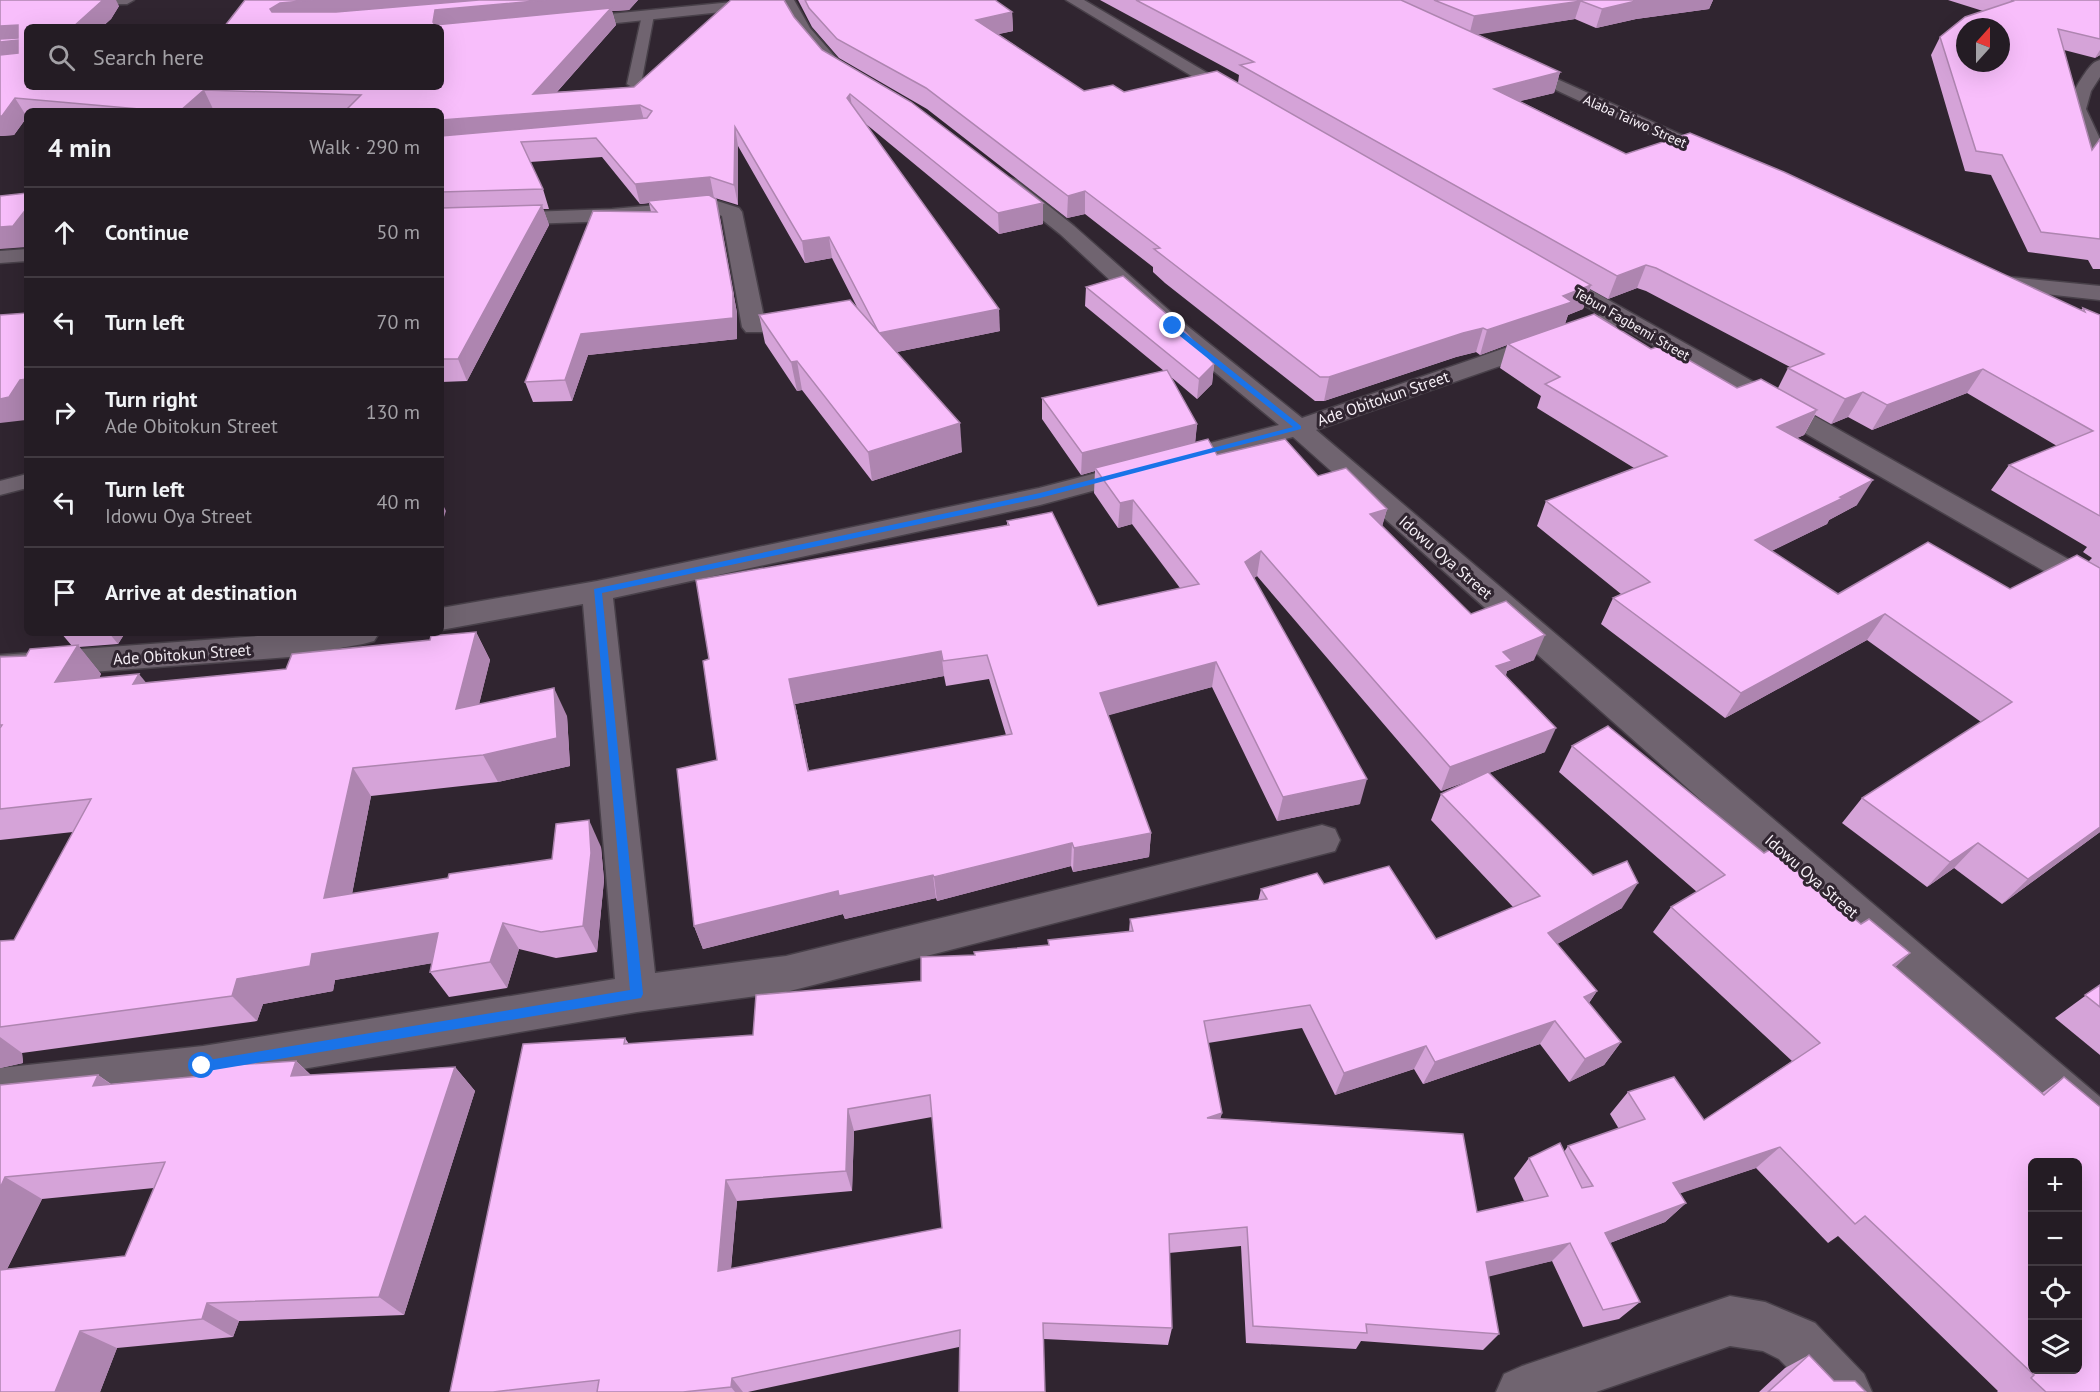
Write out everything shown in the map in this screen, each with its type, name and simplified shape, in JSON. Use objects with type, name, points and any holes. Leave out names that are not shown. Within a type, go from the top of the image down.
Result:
[{"type":"street","points":[[0,2],[127,0]]},
{"type":"street","points":[[1073,0],[1257,107]]},
{"type":"street","points":[[556,24],[787,1],[803,30],[832,63],[852,75]]},
{"type":"street","name":"Alaba Taiwo Street","points":[[1503,60],[1732,165]]},
{"type":"street","points":[[2100,65],[2075,102],[2075,113],[2100,153]]},
{"type":"street","name":"Idowu Oya Street","points":[[984,165],[1067,230],[1173,326],[1298,428],[2100,1126]]},
{"type":"street","points":[[444,221],[612,215],[714,206],[732,212],[754,327]]},
{"type":"street","name":"Tebun Fagbemi Street","points":[[1525,263],[2100,590]]},
{"type":"street","points":[[1977,273],[2049,306]]},
{"type":"street","points":[[1999,283],[2100,293]]},
{"type":"street","name":"Ade Obitokun Street","points":[[444,618],[597,591],[1040,495],[1298,428],[1618,317]]},
{"type":"street","points":[[597,591],[637,994]]},
{"type":"street","name":"Ade Obitokun Street","points":[[0,667],[278,647],[345,636]]},
{"type":"street","points":[[0,1089],[202,1066],[637,994],[786,974],[1322,840]]},
{"type":"street","points":[[1522,1392],[1730,1321],[1765,1327],[1797,1341],[1846,1392]]},
{"type":"lane","points":[[634,84],[648,15]]},
{"type":"lane","points":[[0,488],[24,483]]},
{"type":"building","points":[[0,0],[103,0],[76,24],[24,24],[24,90],[204,90],[183,108],[128,108],[15,98],[0,116],[0,55],[18,53],[18,40],[0,42],[0,39],[18,38],[18,25],[0,26]]},
{"type":"building","points":[[245,0],[313,0],[280,3],[270,9],[272,12],[336,12],[479,0],[546,0],[435,10],[434,24],[226,24]]},
{"type":"building","points":[[731,0],[784,0],[794,17],[822,50],[911,102],[1043,203],[998,213],[850,94],[847,98],[999,309],[879,333],[829,237],[802,241],[735,127],[734,185],[710,177],[635,184],[596,138],[521,142],[543,189],[444,192],[444,136],[647,118],[652,111],[640,105],[444,120],[444,108],[348,108],[361,95],[204,90],[444,90],[444,24],[611,8],[533,94],[634,87]]},
{"type":"building","points":[[805,0],[995,0],[1012,12],[976,20],[1084,91],[1113,85],[1124,92],[1217,71],[1591,285],[1563,296],[1572,302],[1487,330],[1483,328],[1463,333],[1329,377],[1320,377],[1154,249],[1160,248],[1085,191],[1068,196],[926,88],[837,39],[809,8]]},
{"type":"building","points":[[1136,0],[1401,0],[1560,72],[1494,89],[1626,154],[1690,133],[1784,172],[2085,312],[2083,308],[2100,315],[2100,516],[2009,465],[2093,431],[1983,369],[1887,405],[1863,392],[1845,399],[1788,368],[1824,354],[1656,268],[1646,265],[1617,276],[1240,65],[1254,62]]},
{"type":"building","points":[[1434,0],[1640,0],[1602,9],[1581,1],[1474,16]]},
{"type":"building","points":[[2011,0],[2100,0],[2100,39],[2058,29],[2092,150],[2100,139],[2100,239],[2041,232],[2002,155],[1976,151],[1940,37],[1956,24],[1956,72],[2010,72],[2010,18],[1965,17],[2013,1]]},
{"type":"building","points":[[24,193],[24,212],[13,226],[0,227],[0,196]]},
{"type":"building","points":[[709,195],[716,199],[733,293],[733,318],[581,334],[565,380],[525,382],[593,211],[657,212],[648,201]]},
{"type":"building","points":[[542,205],[458,359],[444,359],[444,208]]},
{"type":"building","points":[[1123,276],[1177,323],[1214,364],[1199,379],[1086,287]]},
{"type":"building","points":[[850,300],[960,423],[868,452],[797,361],[791,362],[759,315]]},
{"type":"building","points":[[24,313],[24,379],[20,380],[9,397],[0,399],[0,315]]},
{"type":"building","points":[[1594,314],[1651,349],[1663,345],[1737,388],[1761,379],[1817,410],[1777,427],[1873,480],[1840,497],[1843,498],[1755,540],[1838,594],[1928,542],[2010,589],[2077,555],[2100,568],[2100,827],[2028,879],[1978,843],[1950,862],[1862,798],[2012,702],[1885,614],[1741,693],[1613,598],[1650,582],[1546,501],[1667,456],[1545,384],[1560,377],[1508,344]]},
{"type":"building","points":[[1167,370],[1197,424],[1082,453],[1042,398]]},
{"type":"building","points":[[1208,439],[1217,455],[1285,439],[1318,476],[1346,468],[1387,509],[1370,514],[1471,614],[1506,601],[1545,635],[1503,652],[1512,661],[1496,666],[1556,728],[1450,767],[1261,551],[1245,562],[1367,779],[1283,797],[1216,662],[1100,693],[1151,833],[1074,848],[1072,843],[934,877],[933,875],[839,896],[838,891],[694,926],[677,769],[717,760],[703,661],[709,659],[696,580],[1009,525],[1007,521],[1052,512],[1098,606],[1199,584],[1133,500],[1120,503],[1095,468]],"holes":[[[941,651],[943,661],[987,655],[1012,734],[808,771],[789,679]]]},
{"type":"building","points":[[476,632],[456,709],[554,688],[557,738],[483,755],[353,768],[324,898],[448,878],[449,874],[552,859],[556,824],[589,820],[591,853],[583,926],[541,932],[503,923],[490,962],[430,972],[438,933],[312,954],[310,966],[237,979],[232,996],[0,1027],[0,941],[14,940],[91,799],[0,809],[0,728],[2,725],[0,725],[0,657],[26,656],[30,649],[78,645],[55,682],[139,674],[133,684],[286,669],[292,654],[430,640],[431,636]]},
{"type":"building","points":[[1608,726],[1764,853],[1771,849],[1861,924],[1869,919],[1910,953],[1893,965],[2044,1095],[2064,1077],[2100,1107],[2100,1392],[2046,1392],[2031,1378],[2033,1374],[2082,1374],[2082,1158],[2028,1158],[2028,1369],[1865,1216],[1855,1224],[1780,1147],[1673,1183],[1686,1203],[1605,1233],[1640,1302],[1603,1310],[1570,1243],[1486,1262],[1499,1334],[1366,1324],[1367,1333],[1253,1326],[1247,1227],[1169,1234],[1172,1328],[1043,1323],[1045,1392],[959,1392],[960,1330],[732,1378],[731,1387],[683,1392],[597,1392],[599,1380],[493,1392],[450,1392],[523,1044],[625,1038],[624,1044],[753,1035],[756,995],[921,981],[921,957],[975,955],[974,952],[1049,945],[1048,940],[1133,931],[1130,919],[1267,899],[1261,889],[1317,873],[1324,884],[1389,866],[1436,939],[1540,896],[1441,794],[1488,772],[1593,875],[1627,861],[1638,883],[1548,933],[1597,991],[1584,997],[1621,1042],[1585,1059],[1555,1021],[1435,1062],[1426,1046],[1344,1073],[1310,1005],[1204,1021],[1222,1113],[1207,1118],[1463,1134],[1477,1212],[1548,1196],[1529,1158],[1560,1143],[1582,1188],[1593,1186],[1568,1146],[1645,1119],[1628,1092],[1674,1077],[1704,1120],[1820,1043],[1671,907],[1725,875],[1572,746]],"holes":[[[930,1095],[942,1228],[718,1271],[726,1180],[846,1171],[848,1109]]]},
{"type":"building","points":[[2100,985],[2100,1007],[2085,995]]},
{"type":"building","points":[[296,1061],[291,1076],[455,1067],[379,1297],[207,1303],[202,1319],[80,1331],[55,1392],[0,1392],[0,1270],[125,1256],[165,1162],[5,1177],[0,1188],[0,1085],[98,1075],[93,1086],[201,1076],[204,1067]]},
{"type":"building","points":[[1809,1355],[1834,1381],[1855,1381],[1866,1392],[1768,1392]]},
{"type":"route","points":[[202,1066],[637,994],[597,591],[1040,495],[1298,428],[1173,326]]}]
